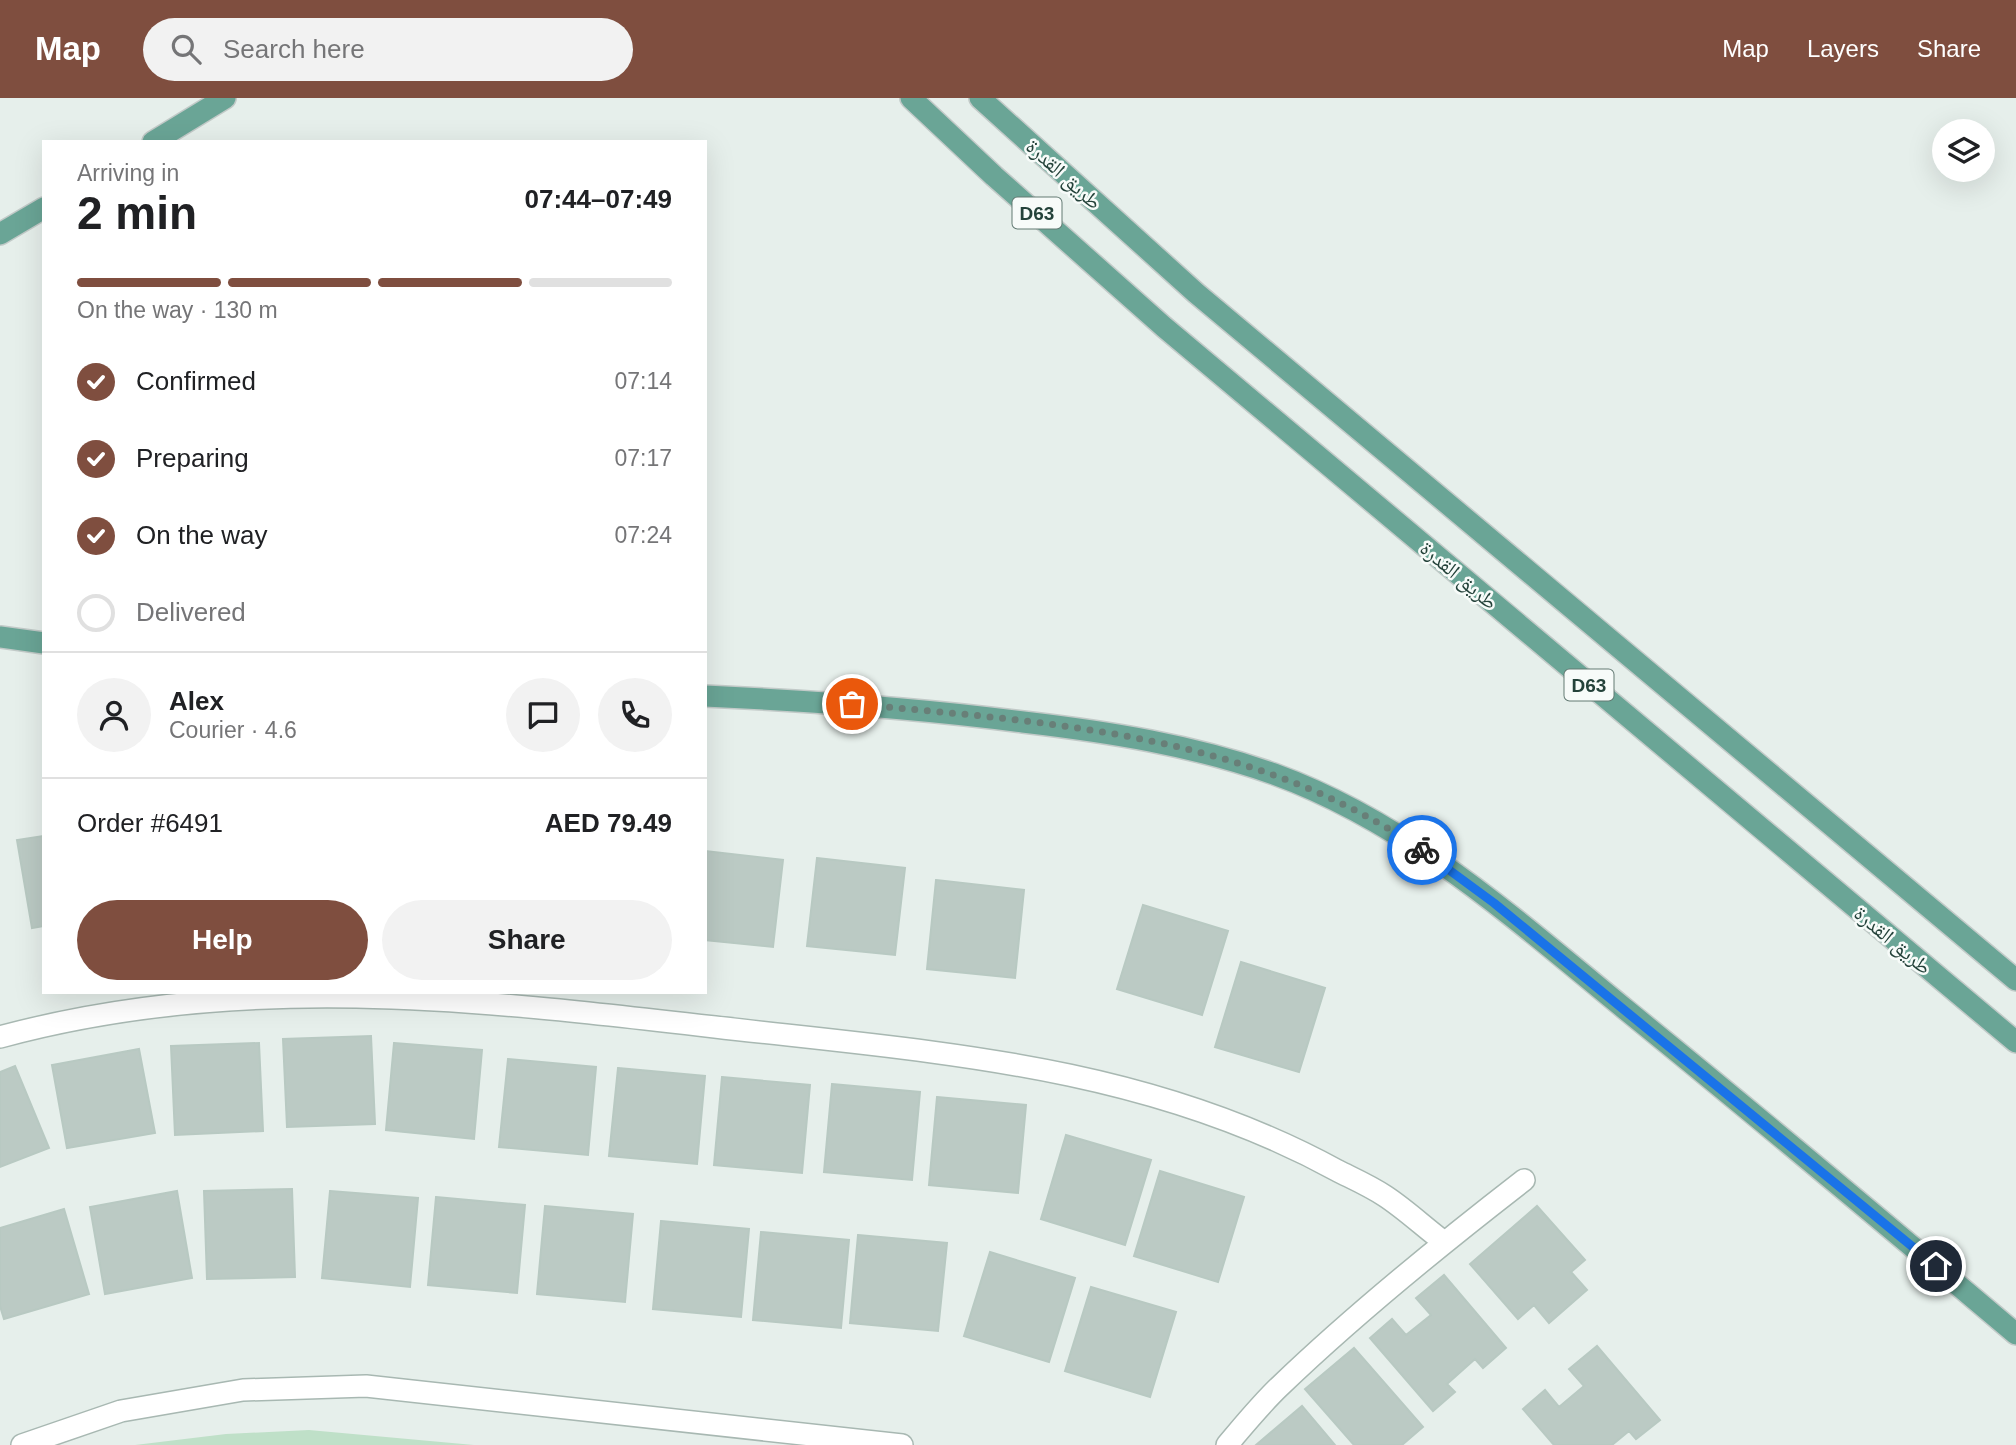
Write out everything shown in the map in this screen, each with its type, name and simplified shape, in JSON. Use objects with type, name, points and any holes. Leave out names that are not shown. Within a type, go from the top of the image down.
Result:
[{"type":"main road","points":[[156,140],[225,98]]},
{"type":"main road","name":"طريق القدرة","points":[[911,98],[994,176],[1164,327],[2016,1042]]},
{"type":"main road","name":"طريق القدرة","points":[[980,98],[1196,293],[2016,980]]},
{"type":"main road","points":[[0,234],[42,209]]},
{"type":"main road","points":[[0,637],[42,643]]},
{"type":"main road","points":[[707,696],[827,702],[952,713],[1127,735],[1229,759],[1326,796],[1371,818],[1414,844],[1494,903],[1716,1083],[2016,1334]]},
{"type":"street","points":[[0,1037],[49,1023],[156,1005],[276,997],[398,997],[518,1004],[975,1057],[1091,1078],[1192,1107],[1289,1144],[1385,1196],[1444,1242]]},
{"type":"street","points":[[1227,1445],[1278,1387],[1444,1242],[1524,1180]]},
{"type":"street","points":[[22,1445],[121,1411],[229,1392],[366,1386],[902,1445]]},
{"type":"green space","points":[[309,1430],[474,1445],[135,1445],[226,1434]]},
{"type":"building","points":[[42,836],[42,926],[32,928],[17,840]]},
{"type":"building","points":[[707,851],[783,860],[773,947],[707,940]]},
{"type":"building","points":[[817,858],[905,868],[895,955],[807,946]]},
{"type":"building","points":[[936,880],[1024,890],[1015,978],[927,969]]},
{"type":"building","points":[[1143,905],[1228,931],[1202,1015],[1117,989]]},
{"type":"building","points":[[1241,962],[1325,988],[1299,1072],[1215,1047]]},
{"type":"building","points":[[371,1036],[375,1124],[287,1127],[283,1039]]},
{"type":"building","points":[[259,1043],[263,1131],[175,1135],[171,1046]]},
{"type":"building","points":[[394,1043],[482,1050],[474,1139],[386,1130]]},
{"type":"building","points":[[139,1049],[155,1133],[67,1148],[52,1065]]},
{"type":"building","points":[[508,1059],[596,1067],[588,1155],[499,1147]]},
{"type":"building","points":[[15,1066],[49,1148],[0,1167],[0,1072]]},
{"type":"building","points":[[618,1068],[705,1076],[697,1164],[609,1156]]},
{"type":"building","points":[[722,1077],[810,1085],[802,1173],[714,1165]]},
{"type":"building","points":[[832,1084],[920,1092],[912,1180],[824,1172]]},
{"type":"building","points":[[937,1097],[1026,1105],[1018,1193],[929,1185]]},
{"type":"building","points":[[1066,1135],[1151,1160],[1125,1245],[1041,1219]]},
{"type":"building","points":[[1160,1171],[1244,1197],[1218,1282],[1134,1256]]},
{"type":"building","points":[[292,1189],[295,1277],[207,1279],[204,1191]]},
{"type":"building","points":[[177,1191],[192,1278],[105,1294],[90,1207]]},
{"type":"building","points":[[330,1191],[418,1198],[410,1287],[322,1278]]},
{"type":"building","points":[[436,1197],[525,1205],[517,1293],[428,1285]]},
{"type":"building","points":[[545,1206],[633,1214],[625,1302],[537,1294]]},
{"type":"building","points":[[1537,1206],[1585,1260],[1571,1272],[1587,1290],[1549,1323],[1534,1305],[1518,1319],[1470,1264]]},
{"type":"building","points":[[64,1209],[89,1294],[4,1319],[0,1306],[0,1228]]},
{"type":"building","points":[[661,1221],[749,1229],[741,1317],[653,1309]]},
{"type":"building","points":[[761,1232],[849,1240],[841,1328],[753,1320]]},
{"type":"building","points":[[858,1235],[947,1243],[938,1331],[850,1323]]},
{"type":"building","points":[[990,1252],[1075,1278],[1049,1362],[964,1336]]},
{"type":"building","points":[[1444,1275],[1506,1348],[1483,1368],[1475,1359],[1447,1384],[1455,1392],[1433,1411],[1370,1338],[1392,1319],[1406,1335],[1431,1315],[1416,1298]]},
{"type":"building","points":[[1091,1287],[1176,1312],[1150,1397],[1065,1371]]},
{"type":"building","points":[[1597,1346],[1660,1420],[1636,1439],[1629,1431],[1612,1445],[1554,1445],[1523,1409],[1545,1390],[1559,1407],[1584,1386],[1569,1369]]},
{"type":"building","points":[[1354,1348],[1423,1427],[1402,1445],[1354,1445],[1305,1389]]},
{"type":"building","points":[[1302,1406],[1335,1445],[1256,1445]]},
{"type":"way so far","points":[[852,704],[1075,728],[1178,745],[1229,759],[1326,796],[1371,818],[1422,850]]},
{"type":"route","points":[[1422,850],[1494,903],[1936,1266]]}]
